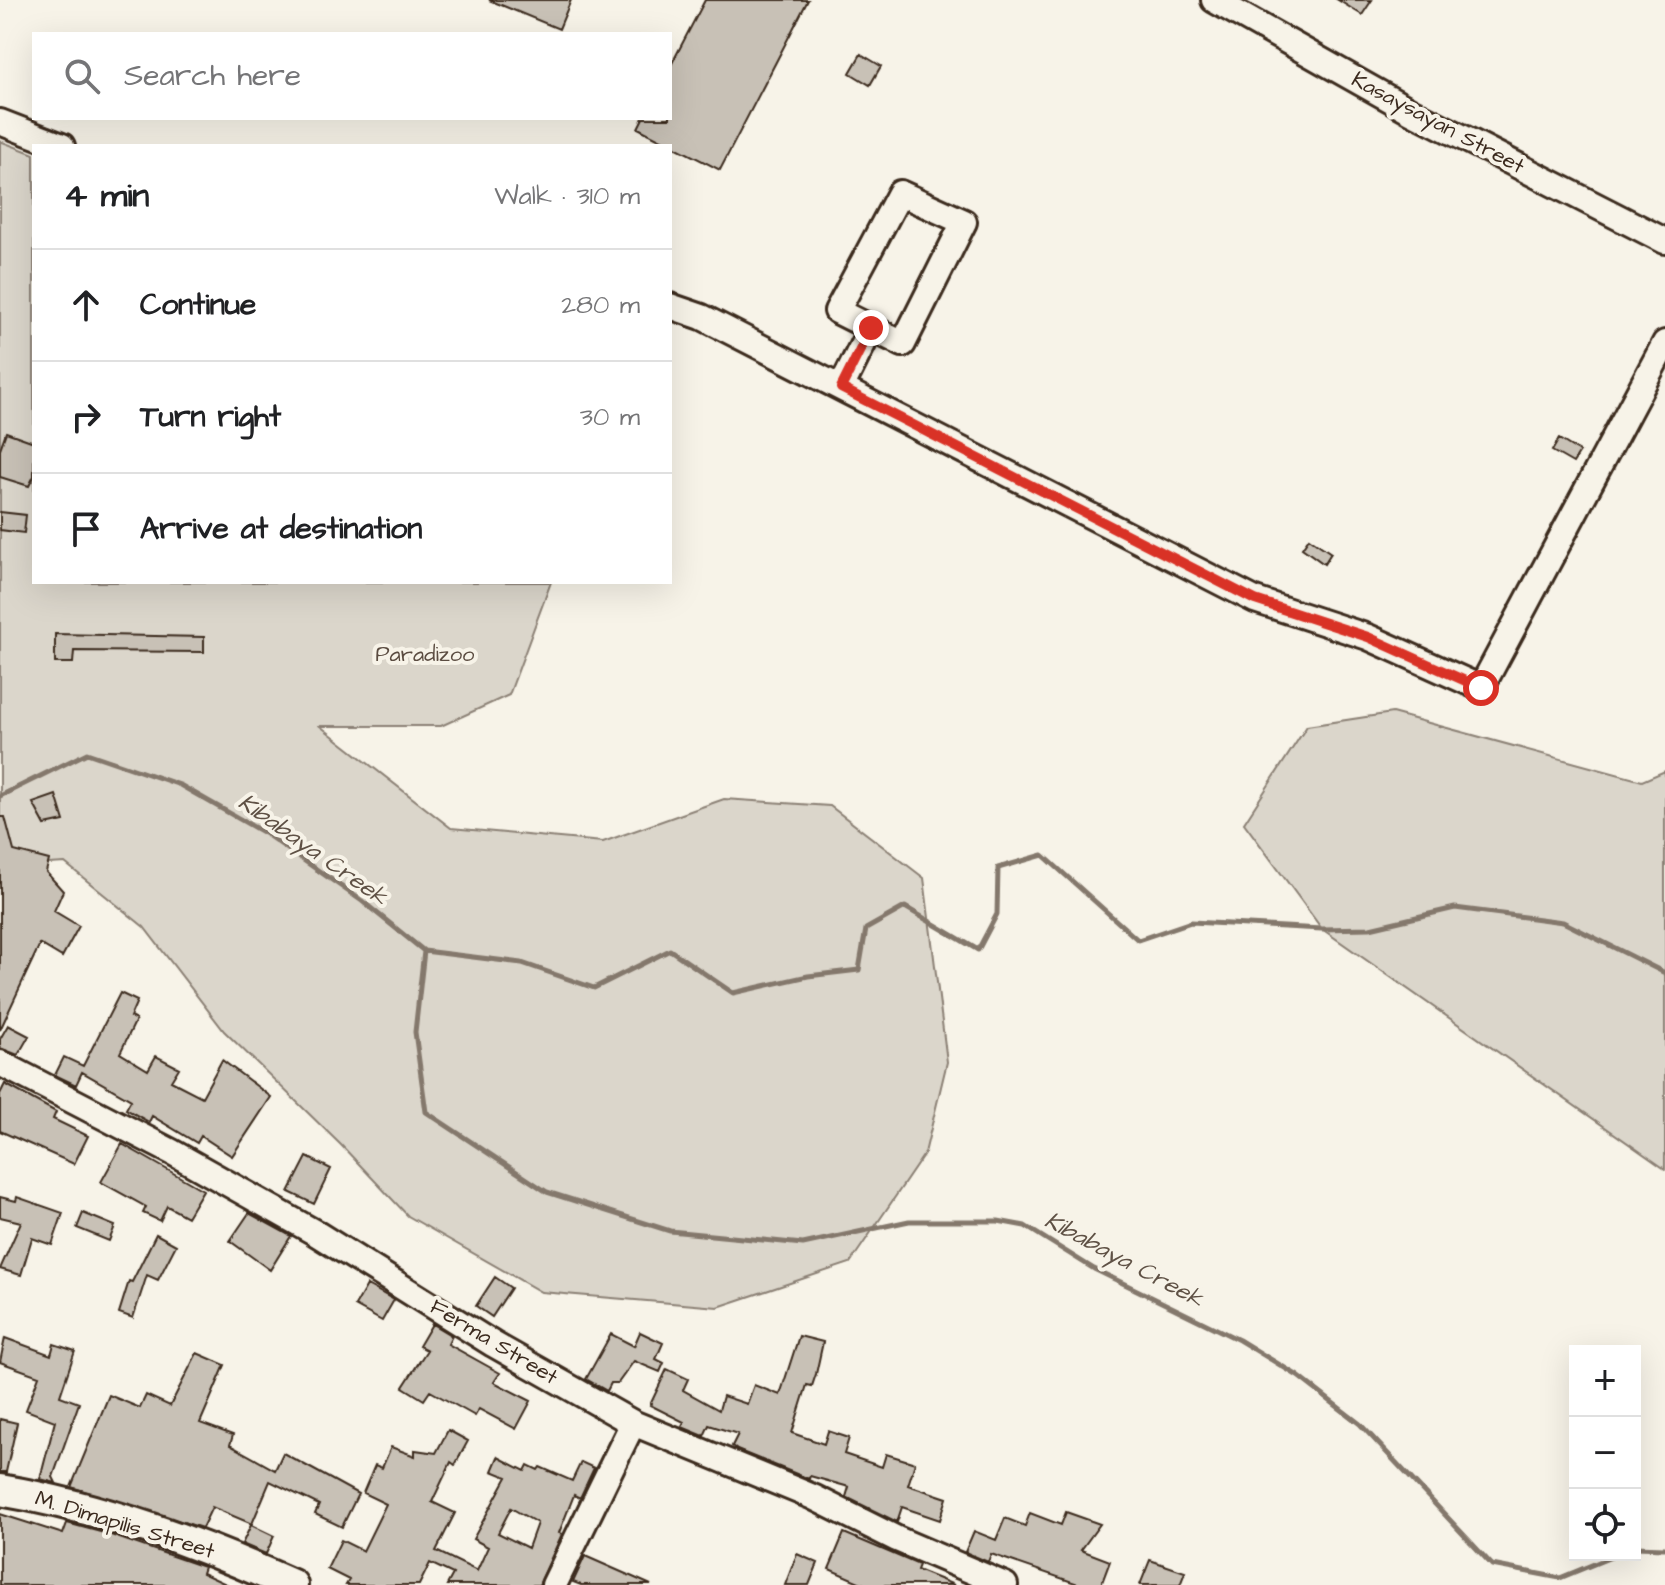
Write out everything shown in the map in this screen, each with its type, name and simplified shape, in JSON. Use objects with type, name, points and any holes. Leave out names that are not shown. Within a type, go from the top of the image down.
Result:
[{"type":"main road","name":"M. Dimapilis Street","points":[[0,1490],[126,1520],[225,1555],[292,1585]]},
{"type":"street","name":"Kasaysayan Street","points":[[1214,0],[1411,111],[1665,241]]},
{"type":"street","points":[[0,122],[57,144]]},
{"type":"street","points":[[900,193],[964,222],[903,344],[871,328],[837,311],[900,193]]},
{"type":"street","points":[[672,307],[702,317],[1255,600],[1368,637],[1481,688],[1665,343]]},
{"type":"street","points":[[841,388],[871,328]]},
{"type":"street","name":"Ferma Street","points":[[0,1063],[172,1152],[301,1225],[493,1344],[633,1423],[813,1497],[897,1539],[1005,1585]]},
{"type":"street","points":[[554,1585],[633,1423]]},
{"type":"green space","name":"Paradizoo","points":[[0,141],[32,153],[32,584],[550,584],[509,695],[441,726],[320,726],[451,828],[603,842],[724,799],[830,806],[924,878],[947,1062],[925,1153],[850,1263],[718,1307],[541,1292],[408,1216],[341,1145],[224,1031],[144,927],[65,863],[0,867]]},
{"type":"green space","points":[[1392,713],[1642,781],[1665,771],[1665,1169],[1322,929],[1244,823],[1307,726]]},
{"type":"building","points":[[489,0],[571,0],[559,29]]},
{"type":"building","points":[[705,0],[808,0],[720,170],[638,128],[642,120],[672,120],[672,63]]},
{"type":"building","points":[[1338,0],[1372,0],[1362,15]]},
{"type":"building","points":[[861,54],[881,66],[870,85],[850,73]]},
{"type":"building","points":[[6,432],[32,441],[32,480],[29,486],[0,477],[0,449]]},
{"type":"building","points":[[1559,439],[1580,452],[1573,463],[1552,451]]},
{"type":"building","points":[[0,512],[26,515],[24,533],[0,530]]},
{"type":"building","points":[[1309,538],[1331,553],[1324,564],[1302,548]]},
{"type":"building","points":[[55,634],[204,637],[204,652],[74,651],[73,663],[55,663]]},
{"type":"building","points":[[56,795],[64,821],[45,825],[33,803]]},
{"type":"building","points":[[0,817],[5,817],[14,851],[49,860],[46,872],[63,891],[54,911],[79,926],[62,957],[40,944],[0,1030]]},
{"type":"building","points":[[120,993],[137,1001],[130,1017],[136,1020],[120,1053],[148,1070],[156,1056],[179,1068],[171,1081],[202,1097],[222,1060],[271,1097],[232,1156],[201,1136],[197,1143],[152,1116],[149,1122],[126,1109],[131,1100],[82,1072],[76,1085],[55,1075],[64,1057],[83,1066]]},
{"type":"building","points":[[8,1025],[29,1036],[18,1055],[0,1048],[0,1039]]},
{"type":"building","points":[[5,1084],[56,1112],[53,1119],[88,1136],[74,1164],[0,1131],[0,1094]]},
{"type":"building","points":[[122,1144],[203,1190],[187,1217],[167,1206],[160,1221],[143,1213],[146,1207],[101,1182]]},
{"type":"building","points":[[307,1157],[331,1169],[314,1204],[289,1192]]},
{"type":"building","points":[[0,1197],[16,1201],[17,1197],[63,1213],[52,1245],[32,1238],[21,1275],[0,1269],[21,1222],[0,1217]]},
{"type":"building","points":[[83,1213],[115,1226],[109,1241],[77,1228]]},
{"type":"building","points":[[249,1213],[291,1236],[270,1270],[230,1241]]},
{"type":"building","points":[[156,1234],[176,1245],[158,1280],[147,1275],[133,1318],[119,1313],[129,1281],[132,1282]]},
{"type":"building","points":[[495,1277],[511,1288],[492,1317],[476,1306]]},
{"type":"building","points":[[367,1285],[394,1300],[382,1321],[355,1306]]},
{"type":"building","points":[[432,1324],[452,1336],[448,1344],[500,1373],[494,1382],[531,1401],[516,1429],[479,1409],[475,1416],[430,1391],[424,1400],[403,1387],[427,1350],[419,1346]]},
{"type":"building","points":[[640,1332],[663,1343],[656,1359],[664,1363],[660,1372],[634,1361],[618,1383],[611,1383],[607,1391],[586,1379],[611,1334],[634,1346]]},
{"type":"building","points":[[799,1336],[823,1342],[812,1386],[807,1385],[792,1433],[824,1444],[828,1431],[849,1438],[844,1454],[882,1467],[886,1454],[915,1463],[908,1485],[947,1498],[940,1520],[902,1507],[897,1522],[846,1497],[849,1487],[810,1476],[809,1479],[737,1450],[732,1446],[738,1434],[709,1425],[704,1436],[682,1427],[684,1422],[650,1405],[667,1369],[688,1379],[683,1390],[719,1410],[723,1396],[747,1404],[754,1385],[780,1395]]},
{"type":"building","points":[[5,1338],[51,1355],[54,1344],[75,1351],[60,1396],[79,1403],[53,1477],[56,1483],[40,1479],[55,1421],[26,1410],[39,1376],[0,1362]]},
{"type":"building","points":[[197,1353],[225,1365],[200,1423],[233,1435],[230,1445],[275,1470],[283,1453],[358,1494],[342,1527],[315,1514],[319,1505],[270,1481],[252,1524],[212,1507],[202,1528],[71,1487],[109,1395],[140,1408],[146,1395],[170,1406]]},
{"type":"building","points":[[0,1419],[17,1423],[6,1472],[0,1472]]},
{"type":"building","points":[[448,1430],[468,1441],[455,1465],[451,1462],[432,1502],[455,1513],[436,1551],[477,1571],[488,1547],[473,1539],[507,1477],[492,1471],[498,1457],[525,1471],[528,1465],[538,1470],[540,1467],[572,1481],[581,1462],[594,1468],[580,1498],[574,1495],[559,1533],[562,1534],[539,1585],[447,1585],[453,1574],[430,1563],[419,1585],[346,1585],[349,1580],[327,1569],[341,1540],[363,1551],[386,1504],[363,1493],[375,1465],[382,1468],[391,1447],[415,1456],[415,1450],[436,1453]],"holes":[[[511,1508],[537,1523],[528,1548],[498,1533]]]},
{"type":"building","points":[[1066,1512],[1100,1524],[1081,1550],[1110,1561],[1101,1585],[1081,1585],[991,1554],[988,1562],[965,1552],[974,1531],[996,1540],[1005,1518],[1025,1526],[1030,1513],[1061,1525]]},
{"type":"building","points":[[0,1514],[63,1534],[67,1523],[108,1534],[204,1567],[202,1573],[228,1585],[0,1585]]},
{"type":"building","points":[[251,1525],[274,1536],[266,1554],[242,1544]]},
{"type":"building","points":[[844,1533],[919,1565],[917,1570],[954,1585],[866,1585],[829,1569]]},
{"type":"building","points":[[797,1554],[818,1563],[809,1585],[785,1585]]},
{"type":"building","points":[[585,1556],[651,1585],[581,1585],[573,1582]]},
{"type":"building","points":[[1150,1560],[1185,1572],[1180,1585],[1140,1585]]},
{"type":"waterway","name":"Kibabaya Creek","points":[[0,796],[87,753],[180,785],[266,834],[362,901],[424,951],[522,963],[594,988],[670,950],[733,993],[808,976],[859,970],[866,929],[905,907],[978,950],[997,914],[998,868],[1043,855],[1138,940],[1191,922],[1322,929],[1370,928],[1455,908],[1563,922],[1665,973]]},
{"type":"waterway","name":"Kibabaya Creek","points":[[424,951],[415,1032],[426,1112],[547,1192],[670,1231],[803,1244],[909,1221],[998,1221],[1025,1226],[1094,1269],[1239,1340],[1298,1376],[1360,1424],[1492,1565],[1560,1578],[1601,1561]]},
{"type":"waterway","name":"Kibabaya Creek","points":[[1641,1547],[1665,1548]]},
{"type":"route","points":[[871,328],[841,388],[1255,600],[1368,637],[1481,688]]}]
